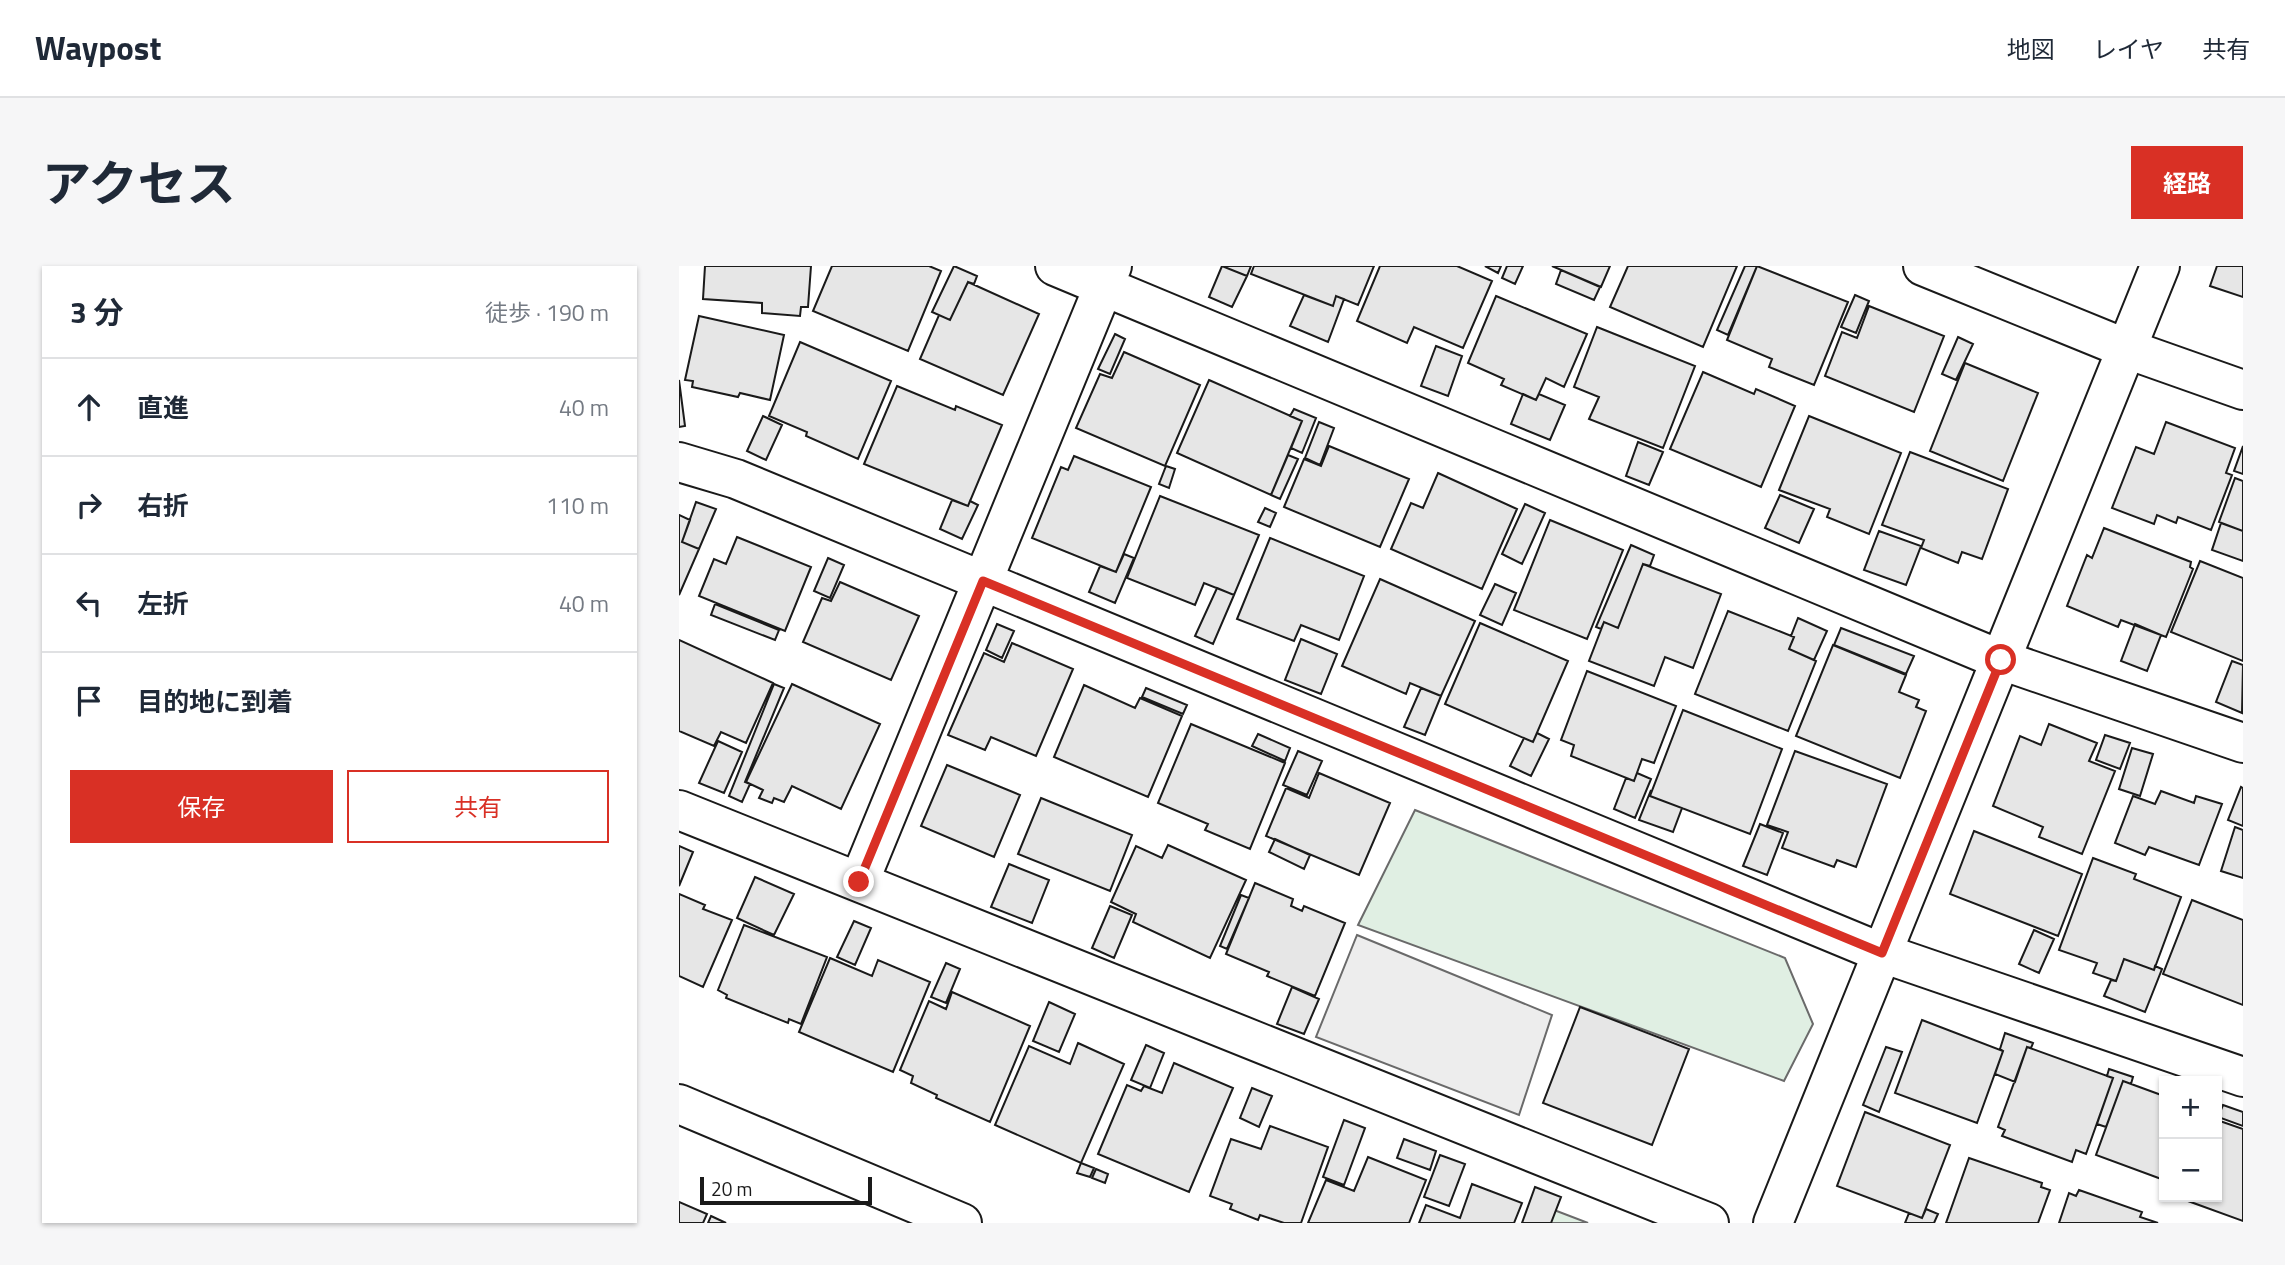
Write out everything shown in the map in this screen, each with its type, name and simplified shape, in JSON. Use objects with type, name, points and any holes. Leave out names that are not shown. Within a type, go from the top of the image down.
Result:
[{"type":"street","points":[[1055,266],[1108,276],[2001,660],[2243,743]]},
{"type":"street","points":[[1923,266],[2127,349],[2243,390]]},
{"type":"street","points":[[1773,1223],[2160,266]]},
{"type":"street","points":[[859,882],[1108,276]]},
{"type":"street","points":[[679,462],[736,479],[1882,953],[2243,1077]]},
{"type":"street","points":[[679,810],[1709,1223]]},
{"type":"street","points":[[679,1104],[962,1223]]},
{"type":"green space","points":[[1415,810],[1785,958],[1813,1024],[1784,1081],[1358,925]]},
{"type":"green space","points":[[1541,1205],[1588,1223],[1534,1223]]},
{"type":"shaded area","points":[[1357,935],[1552,1015],[1519,1115],[1316,1037]]},
{"type":"building","points":[[705,266],[811,266],[808,307],[801,307],[800,316],[762,313],[762,303],[703,299]]},
{"type":"building","points":[[832,266],[929,266],[941,271],[908,351],[813,311]]},
{"type":"building","points":[[954,266],[977,276],[974,284],[968,282],[950,320],[932,312]]},
{"type":"building","points":[[1222,266],[1247,276],[1232,307],[1209,297]]},
{"type":"building","points":[[1222,266],[1251,266],[1247,276]]},
{"type":"building","points":[[1254,266],[1374,266],[1358,305],[1336,296],[1333,306],[1251,274]]},
{"type":"building","points":[[1380,266],[1457,266],[1492,281],[1463,348],[1414,327],[1407,343],[1357,321]]},
{"type":"building","points":[[1485,266],[1501,266],[1498,273]]},
{"type":"building","points":[[1507,266],[1523,266],[1515,284],[1502,278]]},
{"type":"building","points":[[1552,266],[1610,266],[1601,287]]},
{"type":"building","points":[[1628,266],[1737,266],[1703,347],[1610,307]]},
{"type":"building","points":[[1745,266],[1757,266],[1728,335],[1717,330]]},
{"type":"building","points":[[1757,266],[1848,302],[1814,385],[1769,367],[1772,359],[1727,340]]},
{"type":"building","points":[[2217,266],[2243,266],[2243,297],[2210,286]]},
{"type":"building","points":[[1561,270],[1600,287],[1594,300],[1556,284]]},
{"type":"building","points":[[968,282],[1039,314],[1003,395],[920,359],[939,315],[950,320]]},
{"type":"building","points":[[1304,295],[1333,306],[1336,296],[1344,299],[1328,342],[1290,326]]},
{"type":"building","points":[[1855,295],[1869,301],[1856,333],[1841,327]]},
{"type":"building","points":[[1496,296],[1587,334],[1564,387],[1546,378],[1536,400],[1501,385],[1504,379],[1468,363]]},
{"type":"building","points":[[1869,306],[1944,336],[1914,412],[1825,376],[1842,332],[1857,338]]},
{"type":"building","points":[[699,316],[784,335],[770,400],[740,393],[738,397],[692,387],[693,381],[685,380]]},
{"type":"building","points":[[1597,327],[1695,366],[1663,448],[1589,419],[1599,397],[1574,387]]},
{"type":"building","points":[[1115,334],[1125,339],[1110,374],[1098,369]]},
{"type":"building","points":[[1958,337],[1973,344],[1956,380],[1942,374]]},
{"type":"building","points":[[800,342],[891,381],[858,459],[806,436],[807,432],[769,416]]},
{"type":"building","points":[[1436,346],[1462,356],[1448,396],[1421,386]]},
{"type":"building","points":[[1124,352],[1200,385],[1165,466],[1076,428],[1100,374],[1112,378]]},
{"type":"building","points":[[1965,363],[2038,393],[2003,481],[1930,451]]},
{"type":"building","points":[[1703,372],[1754,394],[1756,389],[1795,406],[1761,487],[1670,449]]},
{"type":"building","points":[[679,380],[685,426],[679,427]]},
{"type":"building","points":[[1209,380],[1302,421],[1271,495],[1177,453]]},
{"type":"building","points":[[897,386],[955,410],[956,406],[1002,425],[968,506],[864,464]]},
{"type":"building","points":[[1523,394],[1536,400],[1539,394],[1565,405],[1550,440],[1511,424]]},
{"type":"building","points":[[1294,409],[1316,418],[1302,453],[1291,448],[1302,421],[1290,416]]},
{"type":"building","points":[[763,416],[782,425],[766,460],[747,451]]},
{"type":"building","points":[[1809,416],[1901,453],[1869,534],[1827,517],[1830,509],[1779,490]]},
{"type":"building","points":[[1319,422],[1334,428],[1320,465],[1305,458]]},
{"type":"building","points":[[2166,422],[2235,448],[2226,473],[2232,475],[2211,530],[2178,517],[2176,523],[2157,515],[2154,524],[2112,508],[2136,447],[2154,454]]},
{"type":"building","points":[[1638,442],[1663,452],[1649,485],[1626,476]]},
{"type":"building","points":[[1329,446],[1409,479],[1380,547],[1284,507],[1304,459],[1321,466]]},
{"type":"building","points":[[2243,446],[2243,474],[2234,471]]},
{"type":"building","points":[[1910,452],[2008,489],[1982,559],[1962,552],[1958,563],[1921,548],[1924,540],[1882,525]]},
{"type":"building","points":[[1288,455],[1298,459],[1280,499],[1271,495]]},
{"type":"building","points":[[1074,456],[1151,487],[1116,572],[1032,538],[1061,467],[1068,470]]},
{"type":"building","points":[[1166,466],[1175,469],[1169,488],[1159,484]]},
{"type":"building","points":[[1438,473],[1517,509],[1482,589],[1391,549],[1411,503],[1423,508]]},
{"type":"building","points":[[2235,478],[2243,481],[2243,531],[2219,522]]},
{"type":"building","points":[[1780,495],[1814,509],[1799,543],[1765,528]]},
{"type":"building","points":[[1160,496],[1259,535],[1234,595],[1204,583],[1195,605],[1127,578]]},
{"type":"building","points":[[952,500],[968,506],[970,501],[978,505],[962,539],[940,529]]},
{"type":"building","points":[[696,502],[716,509],[699,549],[682,542]]},
{"type":"building","points":[[1525,504],[1545,513],[1522,564],[1502,554]]},
{"type":"building","points":[[1265,508],[1276,513],[1270,527],[1258,522]]},
{"type":"building","points":[[679,515],[690,520],[682,542],[699,549],[679,595]]},
{"type":"building","points":[[1550,520],[1623,550],[1587,639],[1514,610]]},
{"type":"building","points":[[2221,523],[2243,531],[2243,561],[2212,550]]},
{"type":"building","points":[[2104,528],[2191,562],[2190,567],[2193,569],[2166,637],[2121,620],[2118,627],[2067,606],[2087,555],[2092,558]]},
{"type":"building","points":[[1879,531],[1921,546],[1906,585],[1864,570]]},
{"type":"building","points":[[737,537],[811,567],[785,631],[699,596],[714,559],[726,564]]},
{"type":"building","points":[[1270,538],[1364,576],[1339,640],[1301,625],[1294,641],[1237,619]]},
{"type":"building","points":[[1631,545],[1654,555],[1650,566],[1643,564],[1618,628],[1604,622],[1601,629],[1596,627]]},
{"type":"building","points":[[1124,554],[1134,558],[1115,603],[1089,592],[1100,566],[1116,572]]},
{"type":"building","points":[[828,558],[844,565],[830,598],[814,591]]},
{"type":"building","points":[[2200,561],[2243,578],[2243,661],[2171,632]]},
{"type":"building","points":[[1643,564],[1721,594],[1693,668],[1665,657],[1654,686],[1589,661],[1604,622],[1618,628]]},
{"type":"building","points":[[1380,579],[1475,621],[1441,696],[1410,683],[1406,694],[1342,666]]},
{"type":"building","points":[[840,582],[919,616],[891,680],[803,642],[822,598],[831,601]]},
{"type":"building","points":[[1495,584],[1516,593],[1502,625],[1480,615]]},
{"type":"building","points":[[1217,588],[1234,595],[1213,644],[1195,636]]},
{"type":"building","points":[[715,604],[779,630],[775,640],[711,615]]},
{"type":"building","points":[[1728,611],[1794,637],[1789,649],[1816,661],[1788,731],[1695,694]]},
{"type":"building","points":[[1798,618],[1827,631],[1814,660],[1789,649]]},
{"type":"building","points":[[1480,623],[1568,661],[1533,742],[1445,704]]},
{"type":"building","points":[[997,624],[1014,631],[1002,658],[986,650]]},
{"type":"building","points":[[2135,624],[2161,635],[2147,671],[2121,661]]},
{"type":"building","points":[[1841,628],[1914,656],[1906,674],[1834,645]]},
{"type":"building","points":[[1301,639],[1337,654],[1321,694],[1285,680]]},
{"type":"building","points":[[679,640],[773,683],[746,743],[721,732],[714,746],[679,731]]},
{"type":"building","points":[[1012,643],[1073,669],[1036,756],[991,737],[985,750],[948,735],[984,653],[1004,662]]},
{"type":"building","points":[[1833,645],[1906,675],[1899,692],[1919,700],[1916,707],[1926,711],[1900,778],[1796,736]]},
{"type":"building","points":[[2232,661],[2243,665],[2242,713],[2216,702]]},
{"type":"building","points":[[1587,671],[1676,706],[1654,763],[1642,759],[1634,781],[1571,756],[1574,745],[1561,740]]},
{"type":"building","points":[[774,684],[784,688],[745,782],[750,784],[742,802],[729,796]]},
{"type":"building","points":[[792,684],[880,724],[841,809],[792,786],[784,802],[774,798],[772,803],[759,798],[763,790],[746,782]]},
{"type":"building","points":[[1084,685],[1135,708],[1140,698],[1182,716],[1148,797],[1054,757]]},
{"type":"building","points":[[1146,688],[1187,705],[1183,714],[1142,697]]},
{"type":"building","points":[[1421,688],[1441,696],[1425,735],[1404,727]]},
{"type":"building","points":[[1683,710],[1782,749],[1750,834],[1650,796]]},
{"type":"building","points":[[1191,724],[1285,763],[1250,849],[1205,830],[1208,824],[1158,803]]},
{"type":"building","points":[[2049,724],[2097,743],[2089,761],[2115,771],[2082,854],[2039,837],[2043,827],[1993,806],[2020,736],[2041,745]]},
{"type":"building","points":[[1537,733],[1549,739],[1531,776],[1510,766],[1524,738],[1533,742]]},
{"type":"building","points":[[1258,734],[1290,748],[1285,761],[1252,746]]},
{"type":"building","points":[[2105,735],[2130,743],[2120,769],[2096,760]]},
{"type":"building","points":[[718,741],[742,752],[724,793],[699,783]]},
{"type":"building","points":[[2132,748],[2153,754],[2140,796],[2119,789]]},
{"type":"building","points":[[1298,751],[1322,761],[1307,795],[1283,785]]},
{"type":"building","points":[[1795,751],[1887,784],[1856,867],[1837,860],[1834,867],[1782,848],[1788,832],[1767,825]]},
{"type":"building","points":[[947,765],[1020,795],[994,857],[921,826]]},
{"type":"building","points":[[1319,773],[1390,803],[1359,875],[1266,836],[1286,788],[1309,798]]},
{"type":"building","points":[[1637,773],[1651,779],[1635,818],[1614,809],[1626,778],[1634,781]]},
{"type":"building","points":[[2241,787],[2243,788],[2243,826],[2228,820]]},
{"type":"building","points":[[1651,790],[1650,796],[1682,808],[1673,832],[1639,820]]},
{"type":"building","points":[[2161,791],[2194,803],[2196,796],[2222,804],[2199,865],[2149,847],[2145,855],[2115,843],[2133,796],[2155,804]]},
{"type":"building","points":[[1041,798],[1132,835],[1110,891],[1018,854]]},
{"type":"building","points":[[1760,824],[1783,833],[1767,875],[1743,866]]},
{"type":"building","points":[[2235,827],[2243,830],[2243,878],[2221,871]]},
{"type":"building","points":[[1974,831],[2082,874],[2058,936],[1950,894]]},
{"type":"building","points":[[1275,839],[1310,855],[1304,869],[1269,852]]},
{"type":"building","points":[[1168,845],[1246,880],[1210,958],[1133,922],[1136,914],[1111,902],[1136,846],[1162,858]]},
{"type":"building","points":[[679,846],[693,852],[679,886]]},
{"type":"building","points":[[2093,858],[2136,874],[2134,879],[2181,897],[2154,970],[2124,959],[2116,981],[2093,973],[2097,963],[2059,950]]},
{"type":"building","points":[[1009,864],[1049,880],[1032,923],[991,907]]},
{"type":"building","points":[[755,877],[794,894],[774,935],[737,918]]},
{"type":"building","points":[[1255,883],[1293,899],[1291,906],[1302,911],[1304,906],[1345,923],[1315,996],[1267,976],[1269,972],[1226,954]]},
{"type":"building","points":[[679,894],[705,905],[703,909],[732,920],[703,987],[679,976]]},
{"type":"building","points":[[1241,895],[1249,898],[1227,949],[1220,946]]},
{"type":"building","points":[[2192,900],[2243,920],[2243,1005],[2163,974]]},
{"type":"building","points":[[1110,906],[1132,915],[1114,958],[1092,948]]},
{"type":"building","points":[[854,921],[871,928],[855,965],[837,957]]},
{"type":"building","points":[[744,925],[827,957],[801,1024],[789,1019],[788,1023],[726,998],[727,995],[718,990]]},
{"type":"building","points":[[2034,930],[2054,939],[2039,973],[2019,964]]},
{"type":"building","points":[[830,958],[872,976],[878,960],[930,982],[893,1072],[799,1032]]},
{"type":"building","points":[[2124,959],[2154,970],[2155,966],[2162,969],[2145,1012],[2104,996],[2111,980],[2116,981]]},
{"type":"building","points":[[946,963],[960,969],[946,1003],[931,997]]},
{"type":"building","points":[[1292,987],[1319,999],[1304,1034],[1277,1024]]},
{"type":"building","points":[[952,992],[1030,1026],[990,1122],[936,1098],[937,1095],[911,1083],[913,1076],[900,1070],[929,1001],[946,1009]]},
{"type":"building","points":[[1049,1002],[1075,1014],[1059,1052],[1033,1041]]},
{"type":"building","points":[[1580,1007],[1689,1049],[1652,1145],[1543,1103]]},
{"type":"building","points":[[1922,1020],[2003,1051],[1977,1123],[1895,1093]]},
{"type":"building","points":[[2005,1033],[2033,1043],[2031,1048],[2027,1047],[2015,1082],[1995,1074],[2003,1051],[2000,1049]]},
{"type":"building","points":[[1078,1043],[1124,1064],[1081,1163],[995,1125],[1029,1046],[1070,1064]]},
{"type":"building","points":[[1146,1045],[1164,1053],[1150,1088],[1131,1080]]},
{"type":"building","points":[[1886,1047],[1902,1052],[1879,1112],[1863,1105]]},
{"type":"building","points":[[2027,1047],[2113,1078],[2086,1154],[2076,1150],[2072,1162],[2002,1136],[2005,1130],[1998,1127]]},
{"type":"building","points":[[1174,1063],[1233,1088],[1189,1192],[1098,1154],[1127,1085],[1141,1091],[1144,1086],[1162,1093]]},
{"type":"building","points":[[2109,1069],[2133,1077],[2131,1084],[2123,1081],[2106,1127],[2097,1124],[2113,1078],[2107,1076]]},
{"type":"building","points":[[2123,1081],[2159,1094],[2159,1178],[2096,1155]]},
{"type":"building","points":[[1252,1088],[1272,1096],[1259,1127],[1240,1118]]},
{"type":"building","points":[[2223,1105],[2243,1112],[2243,1126],[2222,1118]]},
{"type":"building","points":[[1865,1112],[1950,1145],[1922,1218],[1837,1186]]},
{"type":"building","points":[[1344,1120],[1365,1128],[1344,1185],[1323,1177]]},
{"type":"building","points":[[2222,1122],[2243,1129],[2243,1221],[2191,1202],[2222,1202]]},
{"type":"building","points":[[1270,1126],[1328,1147],[1301,1223],[1284,1223],[1260,1215],[1258,1220],[1230,1209],[1232,1204],[1210,1196],[1231,1139],[1261,1149]]},
{"type":"building","points":[[1404,1139],[1436,1151],[1430,1170],[1397,1158]]},
{"type":"building","points":[[1440,1155],[1465,1164],[1449,1206],[1424,1197]]},
{"type":"building","points":[[1368,1157],[1426,1180],[1409,1223],[1308,1223],[1326,1180],[1354,1191]]},
{"type":"building","points":[[1969,1158],[2042,1183],[2041,1187],[2050,1190],[2038,1223],[1946,1223]]},
{"type":"building","points":[[1081,1163],[1094,1168],[1090,1177],[1077,1173]]},
{"type":"building","points":[[1096,1169],[1108,1174],[1105,1183],[1092,1178]]},
{"type":"building","points":[[1472,1184],[1522,1203],[1514,1223],[1419,1223],[1426,1205],[1460,1218]]},
{"type":"building","points":[[1535,1187],[1561,1197],[1551,1223],[1522,1223]]},
{"type":"building","points":[[2079,1190],[2142,1212],[2140,1217],[2158,1223],[2059,1223],[2069,1193],[2076,1196]]},
{"type":"building","points":[[679,1202],[707,1214],[703,1223],[679,1223]]},
{"type":"building","points":[[1926,1209],[1938,1214],[1934,1223],[1905,1223],[1909,1213],[1922,1218]]},
{"type":"building","points":[[711,1216],[726,1223],[708,1223]]},
{"type":"route","points":[[859,882],[983,581],[1882,953],[2001,660]]}]
